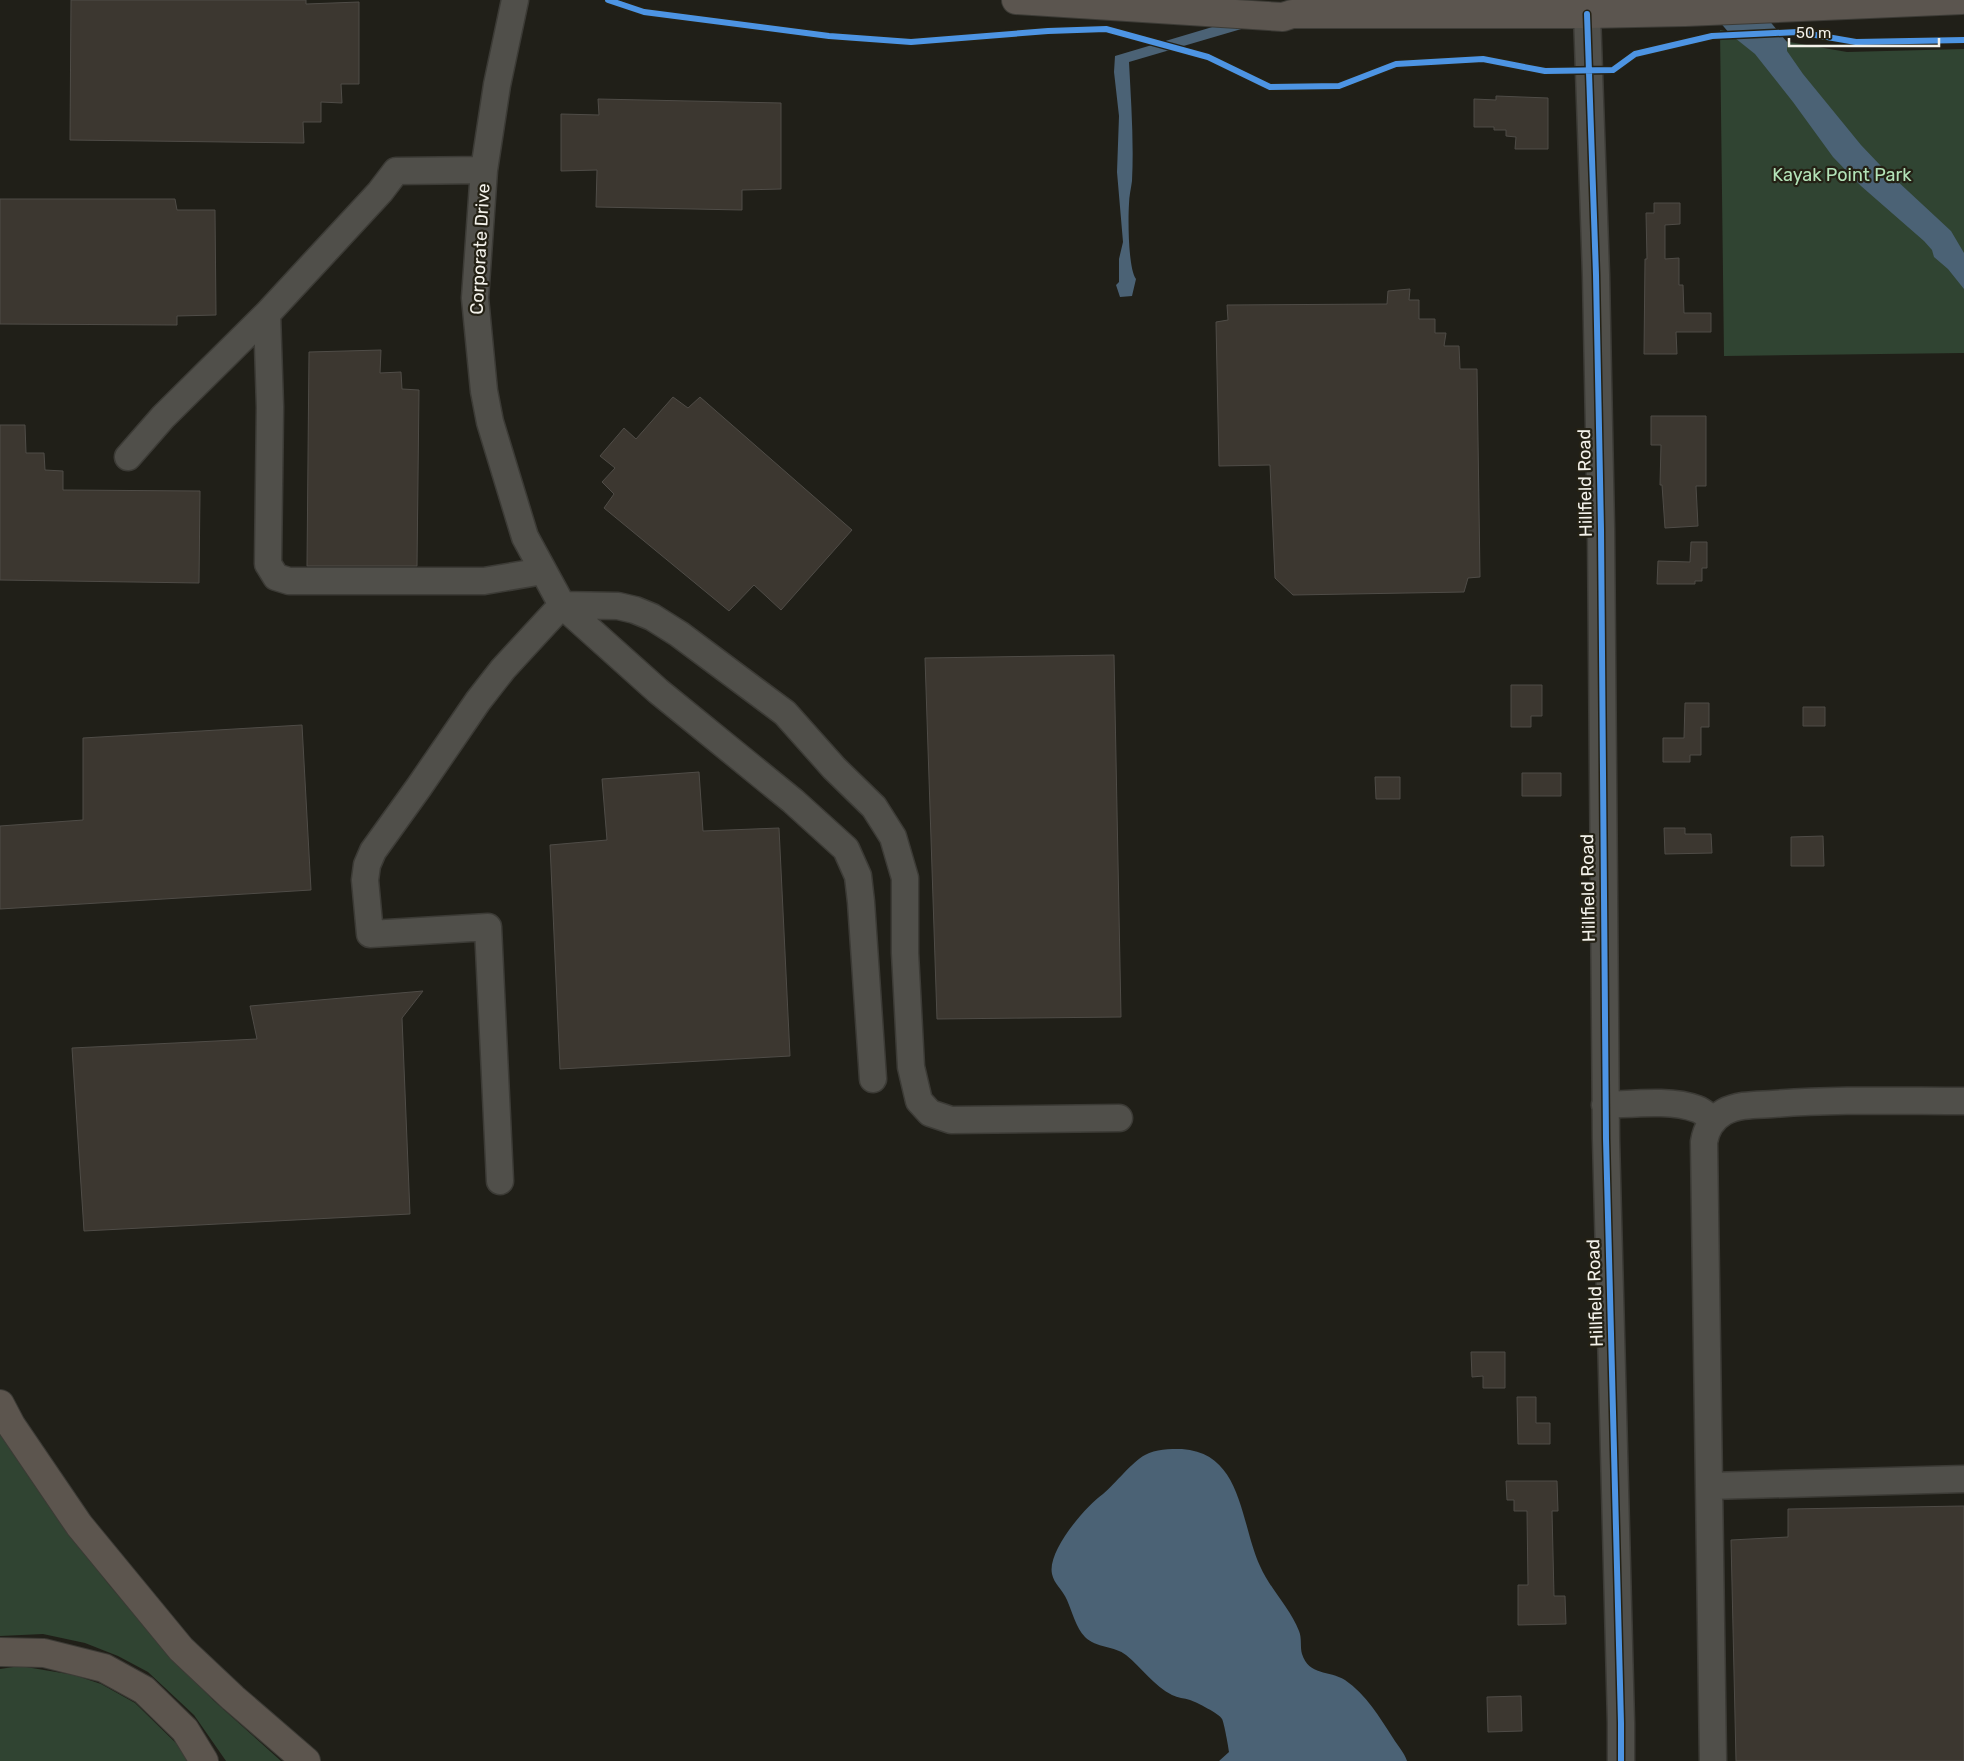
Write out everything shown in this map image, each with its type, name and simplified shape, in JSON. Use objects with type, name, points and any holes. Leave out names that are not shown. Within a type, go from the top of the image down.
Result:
[{"type":"highway","points":[[0,1404],[11,1425],[80,1525],[181,1649],[233,1698],[306,1761]]},
{"type":"highway","points":[[0,1652],[44,1653],[104,1668],[144,1690],[185,1730],[204,1761]]},
{"type":"main road","points":[[1016,0],[1178,5],[1283,17],[1301,14],[1685,12],[1962,0]]},
{"type":"street","name":"Corporate Drive","points":[[515,0],[497,85],[484,170],[475,298],[484,391],[490,422],[525,537],[562,605],[658,690],[793,800],[846,849],[858,876],[859,884],[873,1079]]},
{"type":"street","name":"Hillfield Road","points":[[1587,14],[1596,275],[1605,1104],[1621,1761]]},
{"type":"street","points":[[128,457],[163,417],[267,314],[380,192],[396,171],[484,170]]},
{"type":"street","points":[[267,314],[270,407],[268,564],[276,577],[290,580],[484,580],[543,571]]},
{"type":"street","points":[[500,1181],[488,927],[370,934],[365,880],[367,865],[373,851],[478,701],[503,668],[562,605],[618,606],[635,610],[652,617],[680,634],[785,713],[834,768],[874,808],[893,837],[905,878],[905,953],[911,1067],[919,1100],[930,1113],[951,1120],[1119,1118]]},
{"type":"street","points":[[1713,1761],[1704,1142],[1706,1132],[1713,1120],[1724,1112],[1740,1106],[1795,1102],[1964,1101]]},
{"type":"street","points":[[1605,1104],[1653,1103],[1686,1106],[1699,1110],[1713,1120]]},
{"type":"street","points":[[1710,1486],[1964,1479]]},
{"type":"green space","name":"Kayak Point Park","points":[[1720,30],[1847,52],[1964,49],[1964,353],[1724,356]]},
{"type":"green space","points":[[0,1430],[63,1526],[110,1586],[213,1700],[281,1761],[226,1761],[194,1715],[148,1672],[118,1656],[85,1643],[43,1634],[0,1636]]},
{"type":"green space","points":[[20,1666],[74,1675],[101,1684],[135,1703],[182,1749],[189,1761],[0,1761],[0,1669]]},
{"type":"water","points":[[1303,0],[1340,0],[1129,62],[1133,151],[1129,231],[1131,265],[1136,279],[1132,296],[1120,297],[1116,285],[1119,282],[1119,259],[1123,242],[1117,172],[1119,116],[1114,72],[1115,56]]},
{"type":"water","points":[[1701,0],[1752,0],[1787,42],[1787,51],[1803,74],[1861,145],[1951,231],[1964,253],[1964,289],[1948,269],[1934,257],[1932,250],[1924,241],[1861,186],[1833,157],[1755,54],[1730,34]]},
{"type":"water","points":[[1182,1449],[1202,1453],[1217,1463],[1228,1476],[1243,1511],[1253,1549],[1260,1566],[1269,1583],[1291,1614],[1299,1631],[1301,1651],[1305,1661],[1314,1669],[1345,1680],[1360,1692],[1378,1715],[1407,1761],[1219,1761],[1229,1752],[1224,1725],[1220,1717],[1197,1703],[1174,1696],[1154,1682],[1122,1652],[1089,1641],[1082,1633],[1065,1596],[1052,1574],[1052,1564],[1061,1542],[1095,1500],[1108,1490],[1140,1458],[1158,1450]]},
{"type":"building","points":[[71,0],[306,0],[306,4],[359,2],[359,84],[341,84],[342,103],[321,102],[321,122],[303,122],[304,143],[70,140]]},
{"type":"building","points":[[1496,96],[1548,98],[1548,149],[1515,149],[1516,137],[1506,136],[1506,130],[1494,130],[1494,127],[1474,127],[1474,99],[1496,100]]},
{"type":"building","points":[[598,99],[781,103],[781,189],[742,190],[742,210],[596,207],[597,170],[561,171],[561,114],[599,115]]},
{"type":"building","points":[[0,199],[175,199],[177,210],[215,210],[216,315],[177,316],[177,325],[0,324]]},
{"type":"building","points":[[1654,203],[1680,203],[1680,224],[1665,225],[1665,259],[1679,258],[1679,285],[1683,285],[1684,313],[1711,313],[1711,332],[1676,332],[1677,354],[1644,354],[1645,259],[1647,259],[1646,213],[1654,213]]},
{"type":"building","points":[[1410,289],[1409,300],[1419,300],[1419,319],[1435,319],[1435,333],[1446,333],[1444,346],[1459,346],[1460,369],[1477,369],[1480,577],[1468,578],[1464,592],[1293,595],[1275,578],[1270,465],[1219,466],[1216,322],[1228,320],[1227,305],[1387,304],[1388,291]]},
{"type":"building","points":[[381,350],[380,373],[401,372],[402,389],[419,390],[417,566],[307,566],[309,352]]},
{"type":"building","points":[[673,397],[688,408],[700,397],[852,530],[781,610],[754,585],[729,611],[604,508],[614,494],[602,482],[615,468],[600,456],[624,428],[636,439]]},
{"type":"building","points":[[1651,416],[1706,416],[1706,486],[1696,486],[1698,526],[1665,528],[1662,485],[1660,485],[1661,445],[1651,445]]},
{"type":"building","points":[[0,425],[25,425],[26,453],[44,453],[45,470],[63,471],[63,490],[200,491],[199,583],[0,580]]},
{"type":"building","points":[[1691,542],[1707,542],[1707,568],[1702,568],[1702,581],[1695,581],[1695,584],[1657,584],[1658,561],[1690,562]]},
{"type":"building","points":[[1114,655],[1121,1017],[937,1019],[925,658]]},
{"type":"building","points":[[1511,685],[1542,685],[1542,716],[1531,716],[1531,727],[1511,727]]},
{"type":"building","points":[[1685,703],[1709,703],[1709,727],[1701,727],[1701,755],[1690,755],[1690,762],[1663,762],[1663,738],[1684,738]]},
{"type":"building","points":[[1803,707],[1825,707],[1825,726],[1803,726]]},
{"type":"building","points":[[302,725],[311,890],[0,909],[0,826],[83,820],[83,738]]},
{"type":"building","points":[[699,772],[703,831],[779,828],[790,1056],[560,1069],[550,845],[607,840],[602,779]]},
{"type":"building","points":[[1522,773],[1561,773],[1561,796],[1522,796]]},
{"type":"building","points":[[1375,777],[1400,777],[1400,799],[1376,799]]},
{"type":"building","points":[[1664,828],[1685,828],[1685,834],[1711,834],[1712,853],[1665,854]]},
{"type":"building","points":[[1823,836],[1824,866],[1791,866],[1791,837]]},
{"type":"building","points":[[423,991],[402,1018],[410,1214],[84,1231],[72,1048],[257,1039],[250,1006]]},
{"type":"building","points":[[1471,1352],[1505,1352],[1505,1388],[1483,1388],[1483,1376],[1472,1377]]},
{"type":"building","points":[[1517,1397],[1536,1397],[1536,1423],[1550,1423],[1550,1444],[1518,1444]]},
{"type":"building","points":[[1506,1481],[1557,1481],[1558,1511],[1552,1511],[1554,1596],[1565,1596],[1566,1624],[1518,1625],[1518,1585],[1528,1585],[1527,1511],[1514,1511],[1514,1500],[1507,1500]]},
{"type":"building","points":[[1964,1506],[1964,1761],[1736,1761],[1731,1540],[1788,1537],[1788,1509]]},
{"type":"building","points":[[1521,1696],[1522,1731],[1488,1732],[1487,1697]]},
{"type":"cycle path","points":[[608,0],[644,12],[829,36],[911,42],[1048,31],[1106,29],[1208,57],[1270,87],[1339,86],[1396,64],[1483,59],[1545,71],[1613,70],[1635,54],[1712,36],[1798,32],[1856,42],[1964,40]]},
{"type":"cycle path","points":[[1587,14],[1596,275],[1601,529],[1606,1139],[1621,1761]]}]
